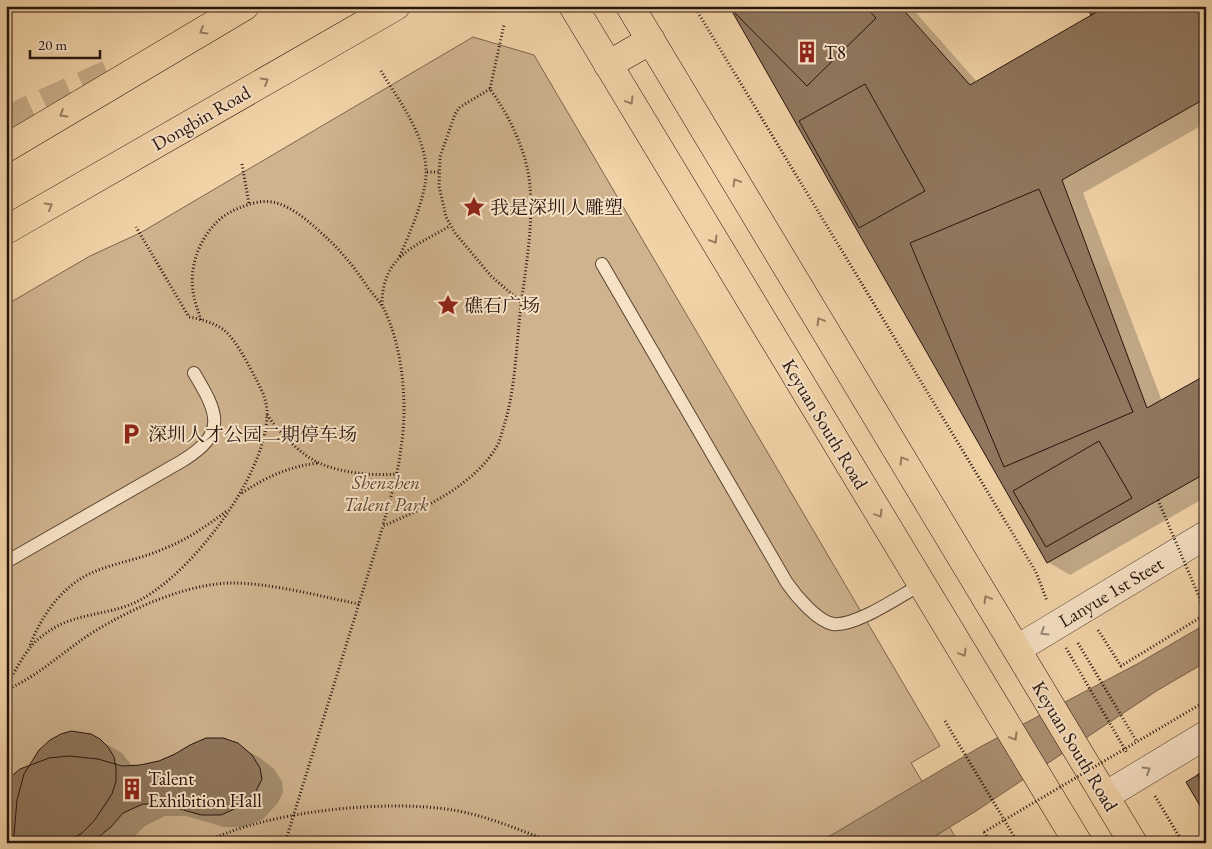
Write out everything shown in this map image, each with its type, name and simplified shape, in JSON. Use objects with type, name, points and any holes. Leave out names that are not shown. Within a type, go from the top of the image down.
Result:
[{"type":"main road","points":[[6,148],[245,6]]},
{"type":"main road","name":"Dongbin Road","points":[[6,230],[396,6]]},
{"type":"main road","points":[[561,6],[587,29]]},
{"type":"main road","name":"Keyuan South Road","points":[[573,6],[1078,843]]},
{"type":"main road","name":"Keyuan South Road","points":[[630,7],[1133,843]]},
{"type":"main road","points":[[608,65],[651,40]]},
{"type":"street","name":"Lanyue 1st Steet","points":[[1023,660],[1056,624],[1206,535]]},
{"type":"street","points":[[1101,790],[1137,768],[1206,735]]},
{"type":"lane","points":[[602,264],[787,583],[800,601],[816,615],[833,624],[855,621],[922,584]]},
{"type":"lane","points":[[6,562],[200,449],[209,439],[214,429],[215,417],[209,397],[194,373]]},
{"type":"path","points":[[694,6],[1036,572],[1067,649],[1183,843]]},
{"type":"path","points":[[504,25],[490,89],[460,107],[455,114],[440,157],[438,172],[446,217],[450,226],[491,276],[522,302]]},
{"type":"path","points":[[381,71],[419,137],[424,154],[426,172],[417,214],[399,258]]},
{"type":"path","points":[[383,526],[411,514],[444,496],[480,468],[498,443],[511,403],[531,198],[527,168],[518,138],[505,110],[490,89]]},
{"type":"path","points":[[242,164],[249,204]]},
{"type":"path","points":[[426,172],[438,172]]},
{"type":"path","points":[[201,320],[192,289],[197,251],[211,227],[235,209],[249,204],[273,202],[286,207],[309,222],[338,248],[382,306],[393,336],[402,372],[405,415],[402,447],[396,474],[383,526],[285,843]]},
{"type":"path","points":[[382,306],[385,278],[392,266],[399,258],[450,226]]},
{"type":"path","points":[[267,416],[292,443],[320,463]]},
{"type":"path","points":[[241,493],[263,480],[300,465],[320,463],[363,474],[378,476],[396,474]]},
{"type":"path","points":[[1084,608],[1121,666],[1206,614],[1158,500]]},
{"type":"path","points":[[30,648],[36,632],[49,610],[59,596],[73,584],[88,575],[142,558],[182,541],[231,508]]},
{"type":"path","points":[[6,690],[33,677],[93,632],[116,619],[166,598],[208,586],[230,583],[252,584],[359,604]]},
{"type":"path","points":[[1078,643],[1137,742]]},
{"type":"path","points":[[991,843],[984,832],[1206,700]]},
{"type":"path","points":[[945,721],[1018,843]]},
{"type":"path","points":[[204,843],[248,826],[293,816],[332,810],[416,806],[454,810],[496,822],[554,843]]},
{"type":"green space","name":"Shenzhen Talent Park","points":[[473,37],[534,55],[940,746],[911,763],[959,843],[6,843],[6,305],[90,256],[140,233]]},
{"type":"shaded area","points":[[1206,624],[1206,662],[1158,690],[976,811],[924,843],[818,843],[980,747],[1139,663]]},
{"type":"building","points":[[729,6],[900,6],[970,85],[1107,6],[1206,6],[1206,98],[1062,180],[1147,408],[1206,375],[1206,473],[1047,563]]},
{"type":"building","name":"T8","points":[[865,6],[876,18],[807,86],[729,7]]},
{"type":"building","points":[[1086,6],[1107,6],[1091,15]]},
{"type":"building","points":[[865,84],[925,191],[859,228],[799,121]]},
{"type":"building","points":[[1039,189],[1133,412],[1004,467],[910,243]]},
{"type":"building","points":[[1099,441],[1132,498],[1046,547],[1013,491]]},
{"type":"building","points":[[71,731],[91,734],[108,747],[114,757],[116,768],[116,781],[112,794],[94,821],[82,833],[65,843],[10,843],[14,835],[17,800],[24,774],[39,750],[50,740]]},
{"type":"building","name":"Talent Exhibition Hall","points":[[206,738],[223,738],[238,743],[252,755],[260,768],[262,779],[256,791],[241,806],[221,815],[201,815],[163,804],[143,804],[123,813],[111,827],[91,843],[6,843],[6,786],[8,779],[20,769],[49,758],[69,756],[98,759],[122,766],[140,765],[159,761]]},
{"type":"building","points":[[1206,770],[1206,816],[1186,782]]},
{"type":"building","points":[[1206,770],[1206,786],[1197,775]]},
{"type":"tunnel","points":[[6,120],[119,69]]},
{"type":"place","name":"T8","points":[[807,52]]},
{"type":"place","name":"我是深圳人雕塑","points":[[474,207]]},
{"type":"place","name":"礁石广场","points":[[448,305]]},
{"type":"place","name":"深圳人才公园二期停车场","points":[[131,434]]},
{"type":"place","name":"Talent Exhibition Hall","points":[[132,789]]}]
